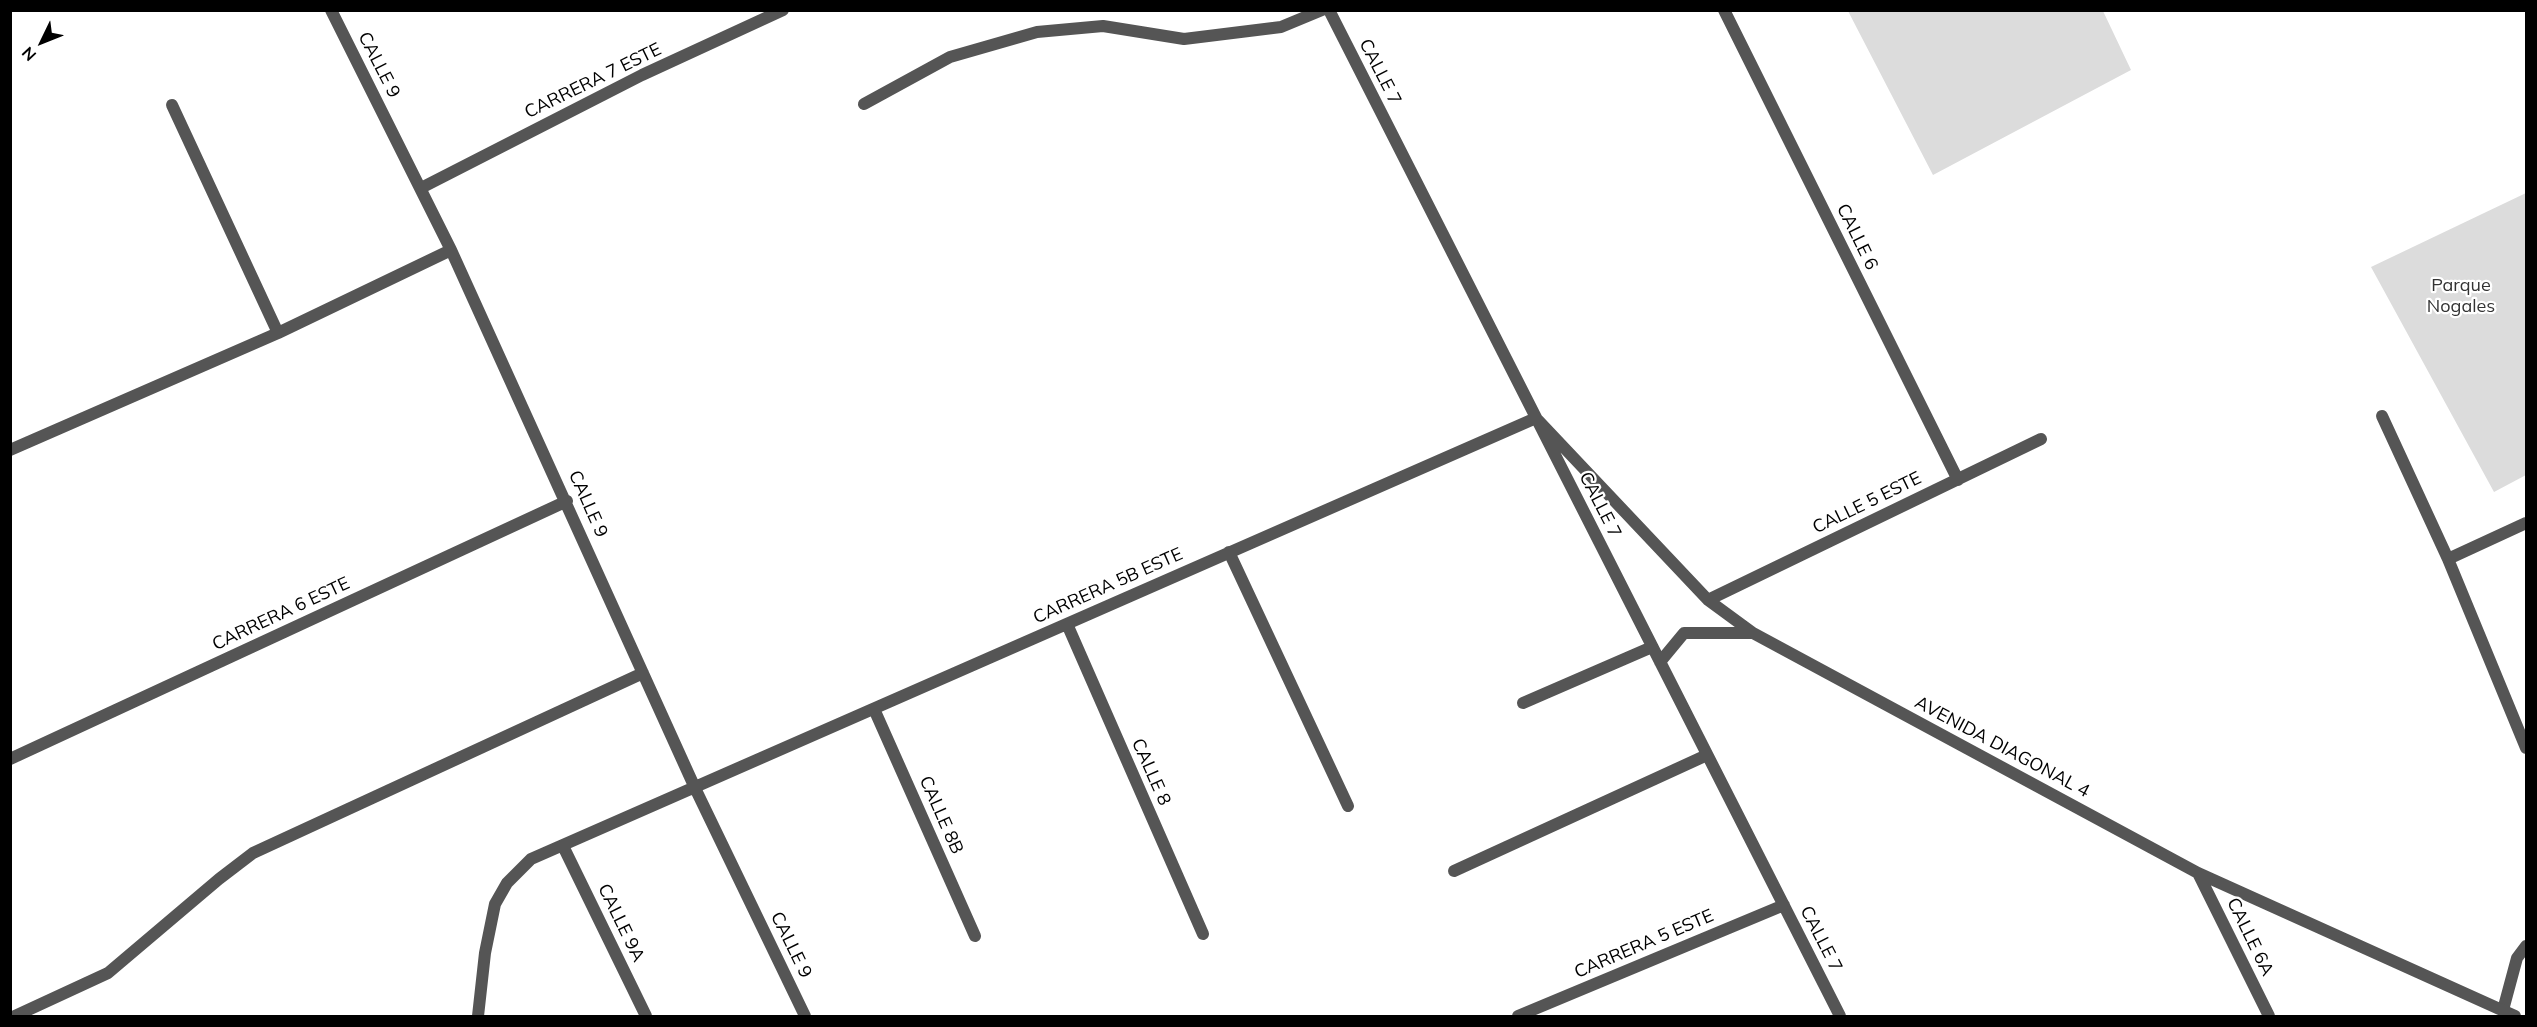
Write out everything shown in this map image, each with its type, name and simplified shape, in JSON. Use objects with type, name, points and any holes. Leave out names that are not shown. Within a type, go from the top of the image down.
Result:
[{"type":"street","name":"CALLE 9","points":[[331,10],[452,250],[695,788],[805,1017]]},
{"type":"street","name":"CARRERA 7 ESTE","points":[[421,188],[642,75],[783,10]]},
{"type":"street","points":[[864,105],[950,57],[1036,32],[1103,26],[1184,39],[1281,27],[1322,10]]},
{"type":"street","name":"CALLE 7","points":[[1329,10],[1840,1017]]},
{"type":"street","name":"CALLE 6","points":[[1724,10],[1958,480]]},
{"type":"street","points":[[172,105],[278,333]]},
{"type":"street","points":[[10,450],[278,333],[452,250]]},
{"type":"street","points":[[2382,416],[2523,730],[2526,748]]},
{"type":"street","name":"CARRERA 5B ESTE","points":[[478,1017],[485,952],[495,904],[507,883],[531,859],[1536,418]]},
{"type":"street","name":"AVENIDA DIAGONAL 4","points":[[1536,418],[1708,600],[1753,633],[2198,873],[2515,1017]]},
{"type":"street","name":"CALLE 5 ESTE","points":[[1708,600],[2041,439]]},
{"type":"street","name":"CARRERA 6 ESTE","points":[[10,759],[567,501]]},
{"type":"street","points":[[2448,559],[2526,523]]},
{"type":"street","points":[[1229,552],[1348,806]]},
{"type":"street","name":"CALLE 8","points":[[1067,624],[1203,934]]},
{"type":"street","points":[[1660,662],[1672,644],[1684,633],[1753,633]]},
{"type":"street","points":[[1524,703],[1652,647]]},
{"type":"street","points":[[15,1017],[108,973],[219,879],[253,854],[643,673]]},
{"type":"street","name":"CALLE 8B","points":[[874,709],[975,936]]},
{"type":"street","points":[[1454,870],[1707,755]]},
{"type":"street","name":"CALLE 9A","points":[[563,846],[646,1017]]},
{"type":"street","name":"CALLE 6A","points":[[2198,873],[2269,1017]]},
{"type":"street","name":"CARRERA 5 ESTE","points":[[1518,1017],[1784,905]]},
{"type":"street","points":[[2503,1010],[2517,958],[2526,946]]},
{"type":"green space","points":[[1848,11],[2103,11],[2131,70],[1933,175]]},
{"type":"green space","name":"Parque Nogales","points":[[2526,193],[2526,475],[2494,492],[2371,267]]}]
